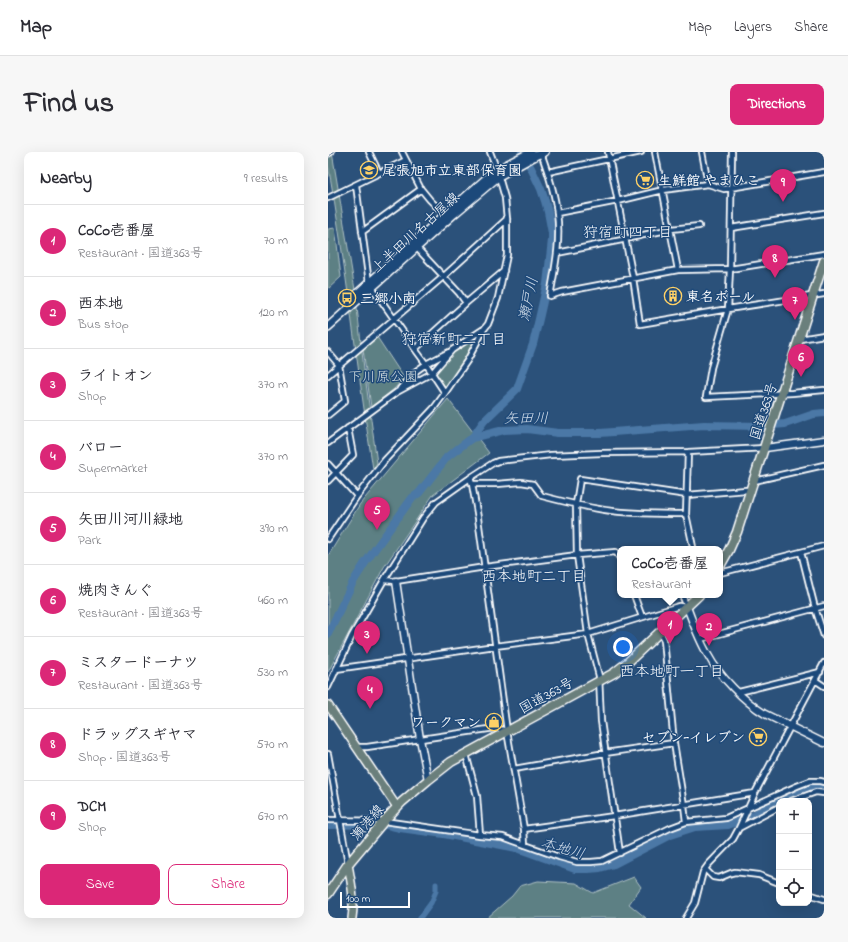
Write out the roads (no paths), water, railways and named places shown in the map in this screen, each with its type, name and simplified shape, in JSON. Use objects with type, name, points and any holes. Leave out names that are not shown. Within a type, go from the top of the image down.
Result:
[{"type":"highway","name":"国道363号","points":[[723,561],[737,532],[751,491],[824,261]]},
{"type":"highway","name":"国道363号","points":[[397,807],[451,762],[614,673],[628,662],[696,598]]},
{"type":"highway","name":"瀬港線","points":[[328,894],[348,864],[397,807]]},
{"type":"main road","name":"上半田川名古屋線","points":[[328,327],[445,215],[500,171],[538,153]]},
{"type":"main road","name":"上半田川名古屋線","points":[[328,320],[416,247],[500,171]]},
{"type":"main road","points":[[328,705],[397,807]]},
{"type":"main road","points":[[348,864],[353,893],[352,918]]},
{"type":"street","points":[[369,152],[379,173]]},
{"type":"street","points":[[402,152],[421,189],[445,215]]},
{"type":"street","points":[[328,539],[357,496],[385,460],[434,408],[467,361],[488,324],[498,298],[507,255],[506,198],[500,171],[490,152]]},
{"type":"street","points":[[608,152],[633,278],[640,324],[824,294]]},
{"type":"street","points":[[548,172],[641,152]]},
{"type":"street","points":[[656,152],[678,270]]},
{"type":"street","points":[[702,152],[708,184]]},
{"type":"street","points":[[732,152],[728,309],[711,368],[706,397],[781,394],[824,390]]},
{"type":"street","points":[[538,153],[548,172],[557,213],[557,253],[550,296],[562,292],[678,270],[730,269],[824,254]]},
{"type":"street","points":[[328,198],[406,160]]},
{"type":"street","points":[[557,213],[618,201],[663,190],[708,184],[724,189],[824,172]]},
{"type":"street","points":[[356,185],[371,285],[445,393]]},
{"type":"street","points":[[362,232],[421,189]]},
{"type":"street","points":[[730,228],[824,213]]},
{"type":"street","points":[[328,375],[443,277],[507,219]]},
{"type":"street","points":[[557,253],[670,229],[699,226]]},
{"type":"street","points":[[416,247],[459,293],[466,303]]},
{"type":"street","points":[[415,349],[504,270]]},
{"type":"street","points":[[397,392],[416,371],[484,329]]},
{"type":"street","points":[[800,339],[824,335]]},
{"type":"street","points":[[328,443],[397,392],[427,377],[452,350]]},
{"type":"street","points":[[328,352],[339,365],[345,401],[328,415]]},
{"type":"street","points":[[328,481],[353,455],[348,428]]},
{"type":"street","points":[[328,687],[352,636],[384,580],[423,518],[436,502],[493,463],[498,461],[551,455],[688,452],[824,440]]},
{"type":"street","points":[[688,452],[686,514],[693,546]]},
{"type":"street","points":[[328,464],[357,496]]},
{"type":"street","points":[[754,481],[824,464]]},
{"type":"street","points":[[470,478],[485,567],[507,731],[524,829],[525,845]]},
{"type":"street","points":[[620,853],[601,721],[600,680],[588,634],[577,555],[576,504],[580,479],[687,495],[746,490],[751,491]]},
{"type":"street","points":[[472,484],[520,482],[533,484],[542,496],[612,511],[686,514]]},
{"type":"street","points":[[723,572],[824,546]]},
{"type":"street","points":[[384,580],[396,581],[485,567],[577,555],[616,552],[617,554]]},
{"type":"street","points":[[801,552],[815,608],[824,636]]},
{"type":"street","points":[[396,581],[420,739],[428,780]]},
{"type":"street","points":[[635,598],[642,617]]},
{"type":"street","points":[[683,598],[708,656],[718,670],[739,692],[756,708],[824,744]]},
{"type":"street","points":[[336,669],[588,634],[679,606],[687,607]]},
{"type":"street","points":[[700,639],[824,606]]},
{"type":"street","points":[[660,632],[664,640],[674,743],[686,822]]},
{"type":"street","points":[[686,918],[695,903],[703,872],[733,839],[824,663]]},
{"type":"street","points":[[739,692],[820,672]]},
{"type":"street","points":[[815,680],[824,686]]},
{"type":"street","points":[[356,747],[367,747],[495,728],[507,731]]},
{"type":"street","points":[[514,769],[674,743]]},
{"type":"street","points":[[328,754],[348,864]]},
{"type":"street","points":[[466,754],[476,796],[480,835]]},
{"type":"street","points":[[328,820],[383,822],[503,837],[559,857],[577,862],[591,862],[602,861],[670,828],[686,822],[726,818],[797,786],[810,782],[824,782]]},
{"type":"street","points":[[799,798],[816,792],[824,793]]},
{"type":"street","points":[[524,829],[755,794]]},
{"type":"street","points":[[739,828],[776,809]]},
{"type":"street","points":[[705,869],[713,877],[719,878],[735,872],[759,875],[776,882]]},
{"type":"street","points":[[812,895],[824,899]]},
{"type":"waterway","name":"瀬戸川","points":[[472,438],[484,421],[517,389],[533,344],[547,284],[552,233],[548,212],[541,189],[522,152]]},
{"type":"waterway","name":"矢田川","points":[[328,634],[353,582],[412,498],[419,493],[447,457],[472,438],[504,430],[527,429],[558,433],[600,433],[704,425],[761,426],[785,424],[814,414],[824,413]]},
{"type":"waterway","name":"本地川","points":[[328,825],[383,824],[444,834],[517,848],[575,869],[588,869],[600,868],[614,864],[670,835],[695,827],[728,825],[753,816],[768,806],[789,796],[809,789],[824,788]]},
{"type":"waterway","points":[[420,918],[431,903],[436,891],[436,884]]},
{"type":"place","name":"尾張旭市立東部保育園","points":[[369,170]]},
{"type":"place","name":"生鮮館 やまひこ","points":[[645,180]]},
{"type":"place","name":"DCM","points":[[783,202]]},
{"type":"place","name":"ドラッグスギヤマ","points":[[775,278]]},
{"type":"place","name":"東名ボール","points":[[673,296]]},
{"type":"place","name":"三郷小南","points":[[347,298]]},
{"type":"place","name":"ミスタードーナツ","points":[[795,320]]},
{"type":"place","name":"焼肉きんぐ","points":[[801,377]]},
{"type":"place","name":"矢田川河川緑地","points":[[377,530]]},
{"type":"place","name":"CoCo壱番屋","points":[[670,644]]},
{"type":"place","name":"西本地","points":[[709,646]]},
{"type":"place","name":"ライトオン","points":[[367,654]]},
{"type":"place","name":"バロー","points":[[370,709]]},
{"type":"place","name":"ワークマン","points":[[494,722]]},
{"type":"place","name":"セブン-イレブン","points":[[758,737]]},
{"type":"district","name":"狩宿町四丁目","points":[[628,232]]},
{"type":"district","name":"狩宿新町二丁目","points":[[454,339]]},
{"type":"district","name":"西本地町二丁目","points":[[534,576]]},
{"type":"district","name":"西本地町一丁目","points":[[672,671]]},
{"type":"park label","name":"下川原公園","points":[[383,376]]}]
